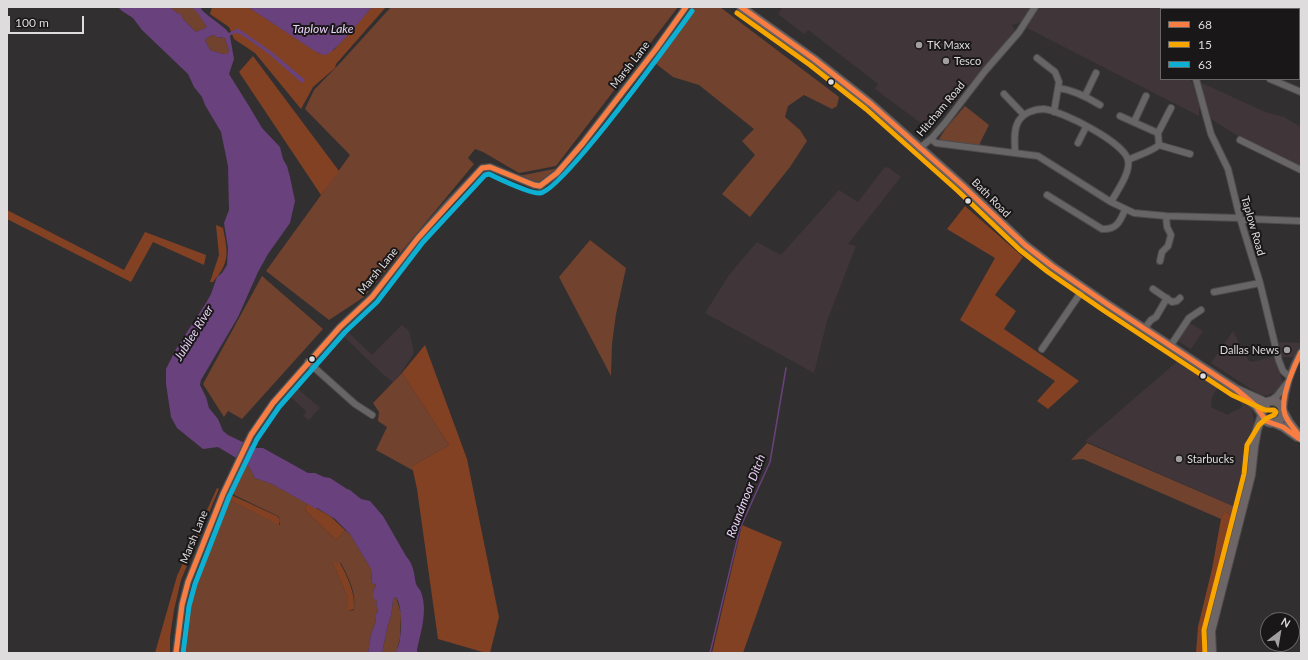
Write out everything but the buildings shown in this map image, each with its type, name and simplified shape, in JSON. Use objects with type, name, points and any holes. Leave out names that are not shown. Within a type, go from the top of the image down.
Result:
[{"type":"main road","name":"Bath Road","points":[[741,7],[840,78],[921,147],[1025,245],[1052,266],[1144,329],[1236,388],[1256,406],[1262,414]]},
{"type":"main road","name":"Bath Road","points":[[1236,388],[1268,402]]},
{"type":"main road","points":[[1212,653],[1211,631],[1251,475],[1254,446],[1263,407],[1268,402],[1277,403],[1282,406],[1289,422],[1301,439]]},
{"type":"main road","points":[[1254,446],[1264,429],[1281,419],[1283,410]]},
{"type":"main road","points":[[1262,414],[1266,421],[1283,427],[1301,439]]},
{"type":"street","name":"Marsh Lane","points":[[176,653],[183,599],[208,529],[234,469],[251,435],[272,404],[340,327],[372,296],[418,238],[482,168],[490,167],[540,186],[557,173],[583,143],[656,49],[686,7]]},
{"type":"street","name":"Hitcham Road","points":[[921,147],[931,139],[1018,32],[1034,7]]},
{"type":"street","points":[[1037,58],[1055,72],[1059,82],[1054,112]]},
{"type":"street","points":[[1085,96],[1096,73]]},
{"type":"street","name":"Taplow Road","points":[[1196,80],[1211,134],[1228,169],[1241,220],[1260,283],[1279,361],[1283,371],[1290,378]]},
{"type":"street","points":[[1272,80],[1301,92]]},
{"type":"street","points":[[1058,88],[1067,89],[1085,96],[1100,105]]},
{"type":"street","points":[[1004,94],[1024,115]]},
{"type":"street","points":[[1134,122],[1146,96]]},
{"type":"street","points":[[1160,146],[1158,133],[1171,108]]},
{"type":"street","points":[[1015,152],[1015,132],[1018,122],[1024,115],[1033,110],[1044,109],[1054,112],[1086,126],[1119,147],[1125,153],[1128,160],[1129,167],[1126,175],[1111,202]]},
{"type":"street","points":[[1120,116],[1158,133]]},
{"type":"street","points":[[1078,143],[1086,126]]},
{"type":"street","points":[[931,139],[936,143],[1038,156],[1111,202],[1134,214],[1241,220],[1301,221]]},
{"type":"street","points":[[1240,140],[1301,170]]},
{"type":"street","points":[[1128,160],[1141,153],[1160,146],[1190,154]]},
{"type":"street","points":[[1047,195],[1102,229],[1114,227],[1120,220],[1125,210]]},
{"type":"street","points":[[1160,261],[1162,252],[1168,246],[1171,235],[1167,227],[1166,216]]},
{"type":"street","points":[[1214,292],[1260,283]]},
{"type":"street","points":[[1042,349],[1084,288]]},
{"type":"street","points":[[1153,289],[1172,302],[1177,302],[1180,298]]},
{"type":"street","points":[[1144,329],[1150,320],[1156,317],[1167,298]]},
{"type":"street","points":[[1171,345],[1189,318],[1201,310]]},
{"type":"street","points":[[1283,410],[1290,378],[1301,352]]},
{"type":"street","points":[[308,362],[350,399],[372,415]]},
{"type":"street","points":[[1268,402],[1277,396],[1290,378]]},
{"type":"shaded area","points":[[170,7],[191,7],[197,11],[207,27],[196,32],[180,14]]},
{"type":"shaded area","points":[[212,7],[248,7],[320,54],[334,50],[372,7],[386,7],[336,64],[335,68],[313,87],[301,109],[255,53],[234,39],[229,27],[210,14]]},
{"type":"shaded area","points":[[391,7],[678,7],[556,166],[519,173],[475,149],[468,158],[474,164],[364,297],[329,320],[266,271],[350,155],[305,109],[314,90]]},
{"type":"shaded area","points":[[691,7],[720,7],[839,97],[837,106],[832,109],[804,95],[788,106],[785,117],[800,130],[807,141],[790,167],[750,217],[722,194],[755,155],[742,141],[754,129],[699,85],[673,77],[655,63]]},
{"type":"shaded area","points":[[783,7],[1031,7],[1025,19],[1012,25],[1015,30],[938,121],[933,117],[926,127],[875,89],[878,84],[811,32],[808,30],[804,34],[778,14]]},
{"type":"shaded area","points":[[1038,7],[1159,7],[1160,80],[1191,80],[1199,104],[1199,116],[1027,28]]},
{"type":"shaded area","points":[[214,35],[225,38],[229,51],[227,54],[210,50],[205,40]]},
{"type":"shaded area","points":[[253,56],[339,171],[321,195],[239,72]]},
{"type":"shaded area","points":[[1202,83],[1265,112],[1284,117],[1301,127],[1301,168],[1238,136],[1211,119],[1205,108]]},
{"type":"shaded area","points":[[965,106],[989,125],[980,146],[939,139],[946,128]]},
{"type":"shaded area","points":[[885,167],[889,168],[901,177],[848,244],[856,246],[827,321],[814,373],[705,313],[729,275],[757,242],[781,255],[839,190],[858,202]]},
{"type":"shaded area","points":[[559,168],[541,182],[535,183],[519,176]]},
{"type":"shaded area","points":[[965,206],[1023,257],[995,295],[1016,311],[1004,329],[1079,381],[1048,409],[1037,401],[1055,381],[960,320],[995,258],[947,229]]},
{"type":"shaded area","points":[[7,210],[124,270],[145,232],[206,255],[204,265],[153,242],[131,282],[7,219]]},
{"type":"shaded area","points":[[216,225],[223,228],[227,251],[225,263],[219,275],[213,282],[210,282],[219,255]]},
{"type":"shaded area","points":[[590,240],[626,268],[616,314],[612,344],[611,376],[559,277]]},
{"type":"shaded area","points":[[262,276],[323,329],[242,419],[228,411],[224,417],[203,384]]},
{"type":"shaded area","points":[[1192,324],[1203,331],[1191,349],[1179,342],[1188,325]]},
{"type":"shaded area","points":[[402,325],[409,331],[414,353],[401,373],[393,382],[341,334],[346,330],[372,355]]},
{"type":"shaded area","points":[[1233,331],[1249,361],[1252,362],[1275,356],[1283,385],[1278,391],[1262,396],[1211,363]]},
{"type":"shaded area","points":[[1279,342],[1301,343],[1301,347],[1295,357],[1282,357]]},
{"type":"shaded area","points":[[425,345],[467,459],[499,617],[490,653],[438,639],[417,489],[412,466],[449,445],[402,373]]},
{"type":"shaded area","points":[[1180,359],[1218,384],[1218,387],[1212,397],[1211,407],[1228,415],[1241,408],[1241,400],[1251,407],[1255,425],[1246,449],[1246,469],[1241,493],[1235,507],[1085,441]]},
{"type":"shaded area","points":[[402,373],[449,445],[412,466],[414,471],[376,450],[387,427],[378,421],[379,412],[373,403]]},
{"type":"shaded area","points":[[294,386],[320,408],[309,420],[303,416],[306,412],[305,410],[287,394]]},
{"type":"shaded area","points":[[1087,443],[1235,507],[1232,516],[1224,511],[1221,519],[1083,459],[1071,460]]},
{"type":"shaded area","points":[[242,462],[248,465],[255,478],[272,484],[307,503],[305,510],[336,540],[345,530],[350,534],[371,569],[372,583],[376,585],[373,592],[377,601],[376,604],[378,611],[375,616],[376,621],[371,634],[368,653],[183,653],[183,640],[190,597],[225,498],[280,525],[278,516],[228,492]],"holes":[[[332,563],[341,563],[353,591],[354,610],[348,611],[348,598]]]},
{"type":"shaded area","points":[[217,488],[219,489],[181,580],[174,610],[170,637],[170,653],[155,653],[177,576]]},
{"type":"shaded area","points":[[227,493],[277,516],[280,520],[279,525],[225,498]]},
{"type":"shaded area","points":[[307,503],[330,516],[345,530],[336,540],[305,510]]},
{"type":"shaded area","points":[[1224,511],[1232,516],[1204,637],[1206,653],[1196,653],[1198,627]]},
{"type":"shaded area","points":[[742,525],[782,542],[743,653],[712,653]]},
{"type":"shaded area","points":[[332,563],[340,563],[346,574],[352,591],[354,609],[348,611],[348,598]]},
{"type":"shaded area","points":[[396,597],[401,613],[400,638],[396,653],[382,653],[391,616],[393,599]]},
{"type":"water","name":"Jubilee River","points":[[118,7],[170,7],[178,14],[180,13],[183,19],[196,32],[207,27],[197,12],[191,7],[202,7],[201,9],[204,12],[223,26],[229,33],[239,29],[272,52],[305,80],[302,83],[269,54],[242,35],[236,33],[230,36],[234,59],[229,74],[262,128],[280,147],[283,159],[287,166],[295,201],[290,223],[268,254],[258,272],[238,317],[201,380],[200,385],[206,397],[209,408],[218,419],[223,431],[228,435],[255,448],[263,448],[308,473],[315,473],[330,478],[350,490],[361,499],[370,501],[383,516],[411,563],[416,584],[421,591],[423,599],[424,614],[417,653],[396,653],[400,640],[401,623],[400,611],[396,597],[393,599],[391,616],[382,653],[368,653],[371,634],[376,621],[375,616],[378,611],[376,604],[377,601],[373,598],[373,592],[376,585],[372,583],[371,569],[350,534],[335,519],[317,508],[313,509],[313,507],[272,484],[255,478],[248,465],[218,447],[203,449],[177,428],[171,417],[166,384],[166,369],[176,349],[211,294],[217,277],[222,273],[227,265],[228,248],[224,223],[229,210],[228,166],[221,132],[202,97],[194,87],[188,74],[142,30],[133,18]],"holes":[[[214,35],[225,38],[229,51],[227,54],[210,50],[205,40]]]},
{"type":"water","name":"Taplow Lake","points":[[248,7],[372,7],[342,42],[325,55],[313,50]]},
{"type":"waterway","name":"Roundmoor Ditch","points":[[710,653],[740,528],[770,462],[786,368]]},
{"type":"transit line","name":"68","points":[[176,653],[182,605],[188,582],[223,494],[251,435],[273,403],[340,327],[372,297],[418,238],[482,168],[490,167],[540,186],[557,173],[583,143],[656,49],[686,7]]},
{"type":"transit line","name":"68","points":[[741,7],[814,59],[871,104],[963,186],[1025,245],[1052,266],[1236,389],[1256,406],[1266,421],[1283,427],[1301,440]]},
{"type":"transit line","name":"63","points":[[183,653],[189,606],[195,584],[229,497],[257,439],[279,407],[345,332],[377,302],[423,242],[485,175],[489,174],[535,193],[540,193],[552,186],[593,141],[692,11]]},
{"type":"transit line","name":"15","points":[[737,13],[810,65],[866,109],[958,191],[1020,250],[1048,272],[1232,395],[1265,410],[1274,410],[1276,412],[1259,425],[1247,445],[1244,474],[1204,630],[1205,653]]},
{"type":"transit line","name":"68","points":[[1299,435],[1286,418],[1284,400],[1288,383],[1301,352]]},
{"type":"place","name":"TK Maxx","points":[[919,45]]},
{"type":"place","name":"Tesco","points":[[946,61]]},
{"type":"place","name":"Dallas News","points":[[1287,350]]},
{"type":"place","name":"Starbucks","points":[[1179,459]]}]
